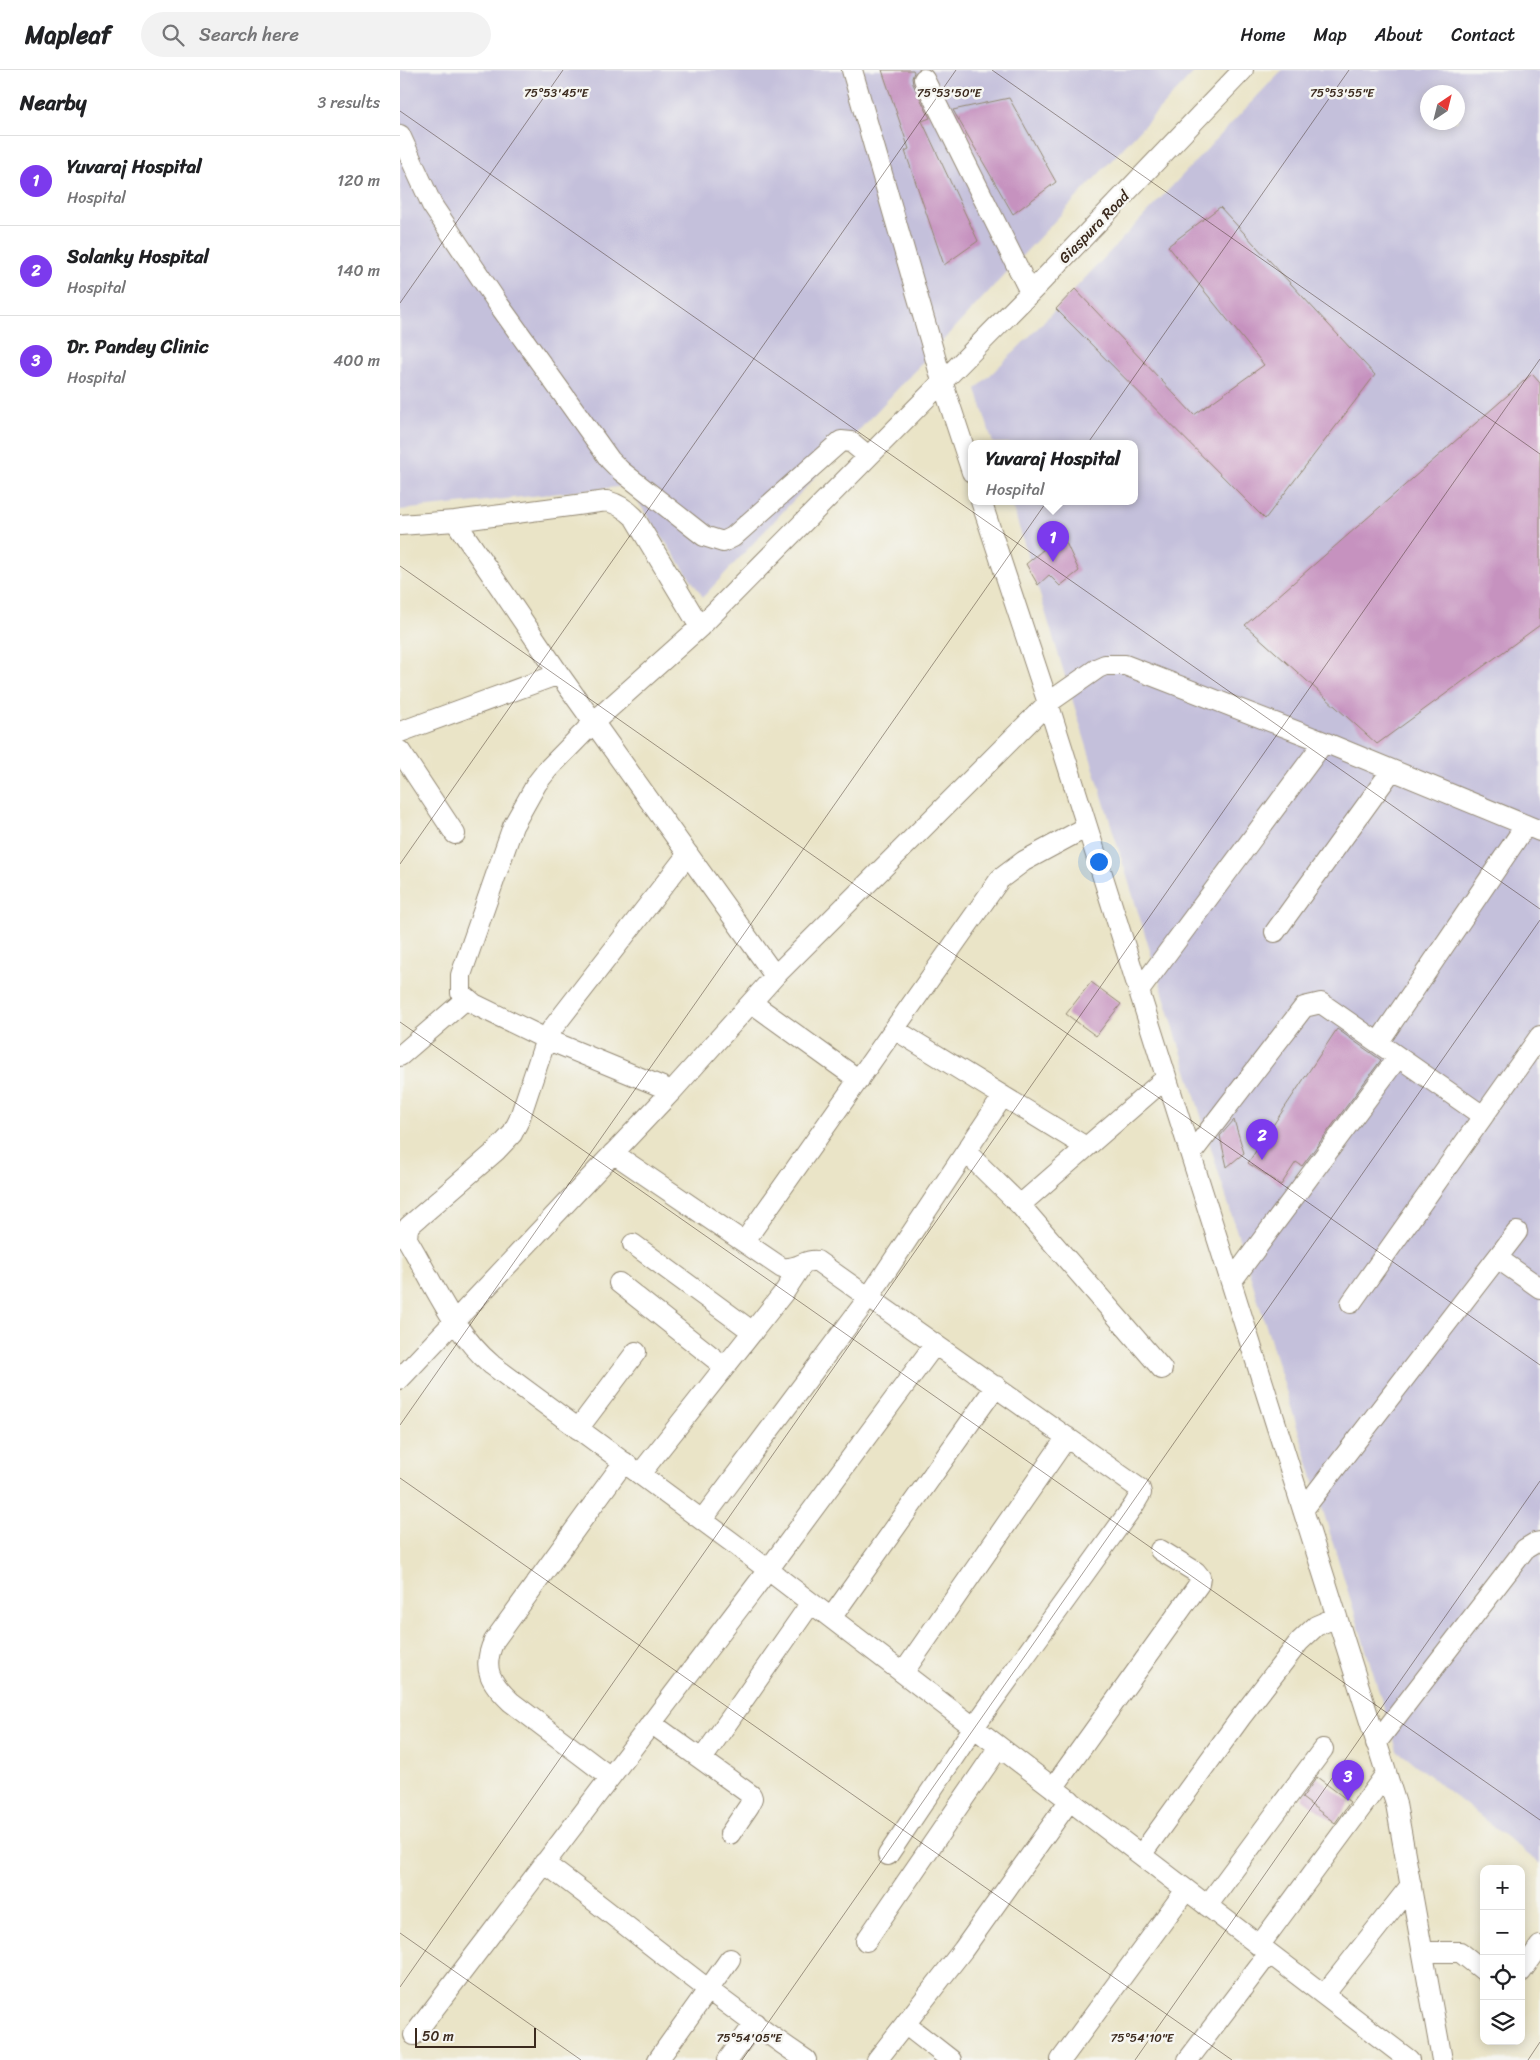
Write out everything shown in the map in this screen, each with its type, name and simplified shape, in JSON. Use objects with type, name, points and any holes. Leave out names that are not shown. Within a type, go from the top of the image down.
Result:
[{"type":"street","points":[[852,70],[942,381],[968,460]]},
{"type":"street","name":"Giaspura Road","points":[[466,999],[462,993],[461,975],[513,826],[537,783],[595,721],[700,627],[1030,292],[1242,70]]},
{"type":"street","points":[[924,79],[1030,292]]},
{"type":"street","points":[[400,135],[432,205],[499,305],[610,460],[621,471],[704,536],[722,542],[733,537],[841,440],[851,442],[868,456]]},
{"type":"street","points":[[400,525],[455,520],[606,500],[616,503],[634,517],[700,627]]},
{"type":"street","points":[[982,505],[1048,703],[1396,1804],[1442,2060]]},
{"type":"street","points":[[455,520],[560,674],[776,976]]},
{"type":"street","points":[[400,1379],[672,1091],[776,976],[1048,703],[1105,664],[1125,665],[1324,742],[1533,828],[1378,1042]]},
{"type":"street","points":[[400,732],[560,674]]},
{"type":"street","points":[[1139,991],[1324,742]]},
{"type":"street","points":[[400,751],[455,834]]},
{"type":"street","points":[[1275,932],[1392,770]]},
{"type":"street","points":[[744,1242],[1000,879],[1024,861],[1087,827]]},
{"type":"street","points":[[688,854],[565,1011],[546,1039],[519,1120],[512,1134],[496,1151],[414,1221],[406,1231],[407,1239],[454,1321],[483,1358],[832,1618],[1409,2060]]},
{"type":"street","points":[[400,1056],[466,999],[546,1039],[672,1091]]},
{"type":"street","points":[[752,1003],[859,1080]]},
{"type":"street","points":[[1191,1154],[1304,1006],[1321,1003],[1483,1116]]},
{"type":"street","points":[[894,1029],[1086,1147]]},
{"type":"street","points":[[1352,1303],[1540,1036]]},
{"type":"street","points":[[1231,1282],[1398,1057]]},
{"type":"street","points":[[1020,1204],[1166,1078]]},
{"type":"street","points":[[702,1520],[869,1298],[1003,1096]]},
{"type":"street","points":[[966,1152],[1020,1204],[1162,1369]]},
{"type":"street","points":[[614,1153],[782,1268],[792,1269],[810,1260],[817,1262],[1137,1485],[1141,1493],[974,1727],[888,1855]]},
{"type":"street","points":[[1303,1510],[1517,1232]]},
{"type":"street","points":[[633,1244],[753,1332]]},
{"type":"street","points":[[1497,1258],[1540,1288]]},
{"type":"street","points":[[610,1777],[499,1691],[491,1679],[487,1666],[490,1650],[494,1641],[632,1468],[725,1367],[785,1291],[802,1265]]},
{"type":"street","points":[[619,1283],[725,1367]]},
{"type":"street","points":[[414,2035],[768,1570],[935,1344]]},
{"type":"street","points":[[578,1428],[636,1352]]},
{"type":"street","points":[[832,1618],[996,1386]]},
{"type":"street","points":[[903,1673],[1067,1437]]},
{"type":"street","points":[[1376,1742],[1525,1549],[1540,1542]]},
{"type":"street","points":[[1053,1788],[1199,1584],[1200,1577],[1196,1572],[1160,1550]]},
{"type":"street","points":[[702,1759],[811,1603]]},
{"type":"street","points":[[1141,1856],[1241,1717],[1299,1642],[1316,1626],[1337,1617]]},
{"type":"street","points":[[651,1723],[748,1792],[752,1798],[749,1806],[730,1834]]},
{"type":"street","points":[[866,1941],[999,1747]]},
{"type":"street","points":[[1207,1906],[1323,1749]]},
{"type":"street","points":[[1188,2060],[1386,1774]]},
{"type":"street","points":[[878,2060],[963,1950],[1070,1800]]},
{"type":"street","points":[[544,1863],[614,1915],[707,1990],[755,2023],[802,2059]]},
{"type":"street","points":[[1324,1995],[1411,1885]]},
{"type":"street","points":[[1061,2060],[1186,1890]]},
{"type":"street","points":[[1525,1967],[1540,1946]]},
{"type":"street","points":[[1424,1952],[1457,1951],[1480,1968]]},
{"type":"street","points":[[658,2060],[730,1960]]},
{"type":"street","points":[[728,2060],[755,2023]]},
{"type":"street","points":[[905,2024],[951,2060]]},
{"type":"shaded area","points":[[400,70],[1196,70],[703,597],[627,486],[400,510]]},
{"type":"shaded area","points":[[1282,70],[1540,70],[1540,1864],[1397,1750],[1012,505],[1138,505],[1138,440],[992,440],[976,389],[1034,332]]},
{"type":"building","points":[[882,70],[913,70],[913,84],[930,118],[922,121],[978,241],[944,265],[905,151],[909,149]]},
{"type":"building","points":[[1009,98],[1056,182],[1013,214],[953,110]]},
{"type":"building","points":[[1220,207],[1375,375],[1265,519],[1056,309],[1075,289],[1194,415],[1264,365],[1168,246]]},
{"type":"building","points":[[1532,374],[1540,383],[1540,625],[1377,744],[1245,625]]},
{"type":"building","points":[[1062,534],[1079,571],[1060,586],[1049,575],[1038,585],[1026,564]]},
{"type":"building","points":[[1091,982],[1121,1004],[1096,1036],[1066,1014]]},
{"type":"building","points":[[1337,1029],[1381,1060],[1302,1166],[1296,1162],[1281,1185],[1248,1163]]},
{"type":"building","points":[[1234,1120],[1244,1153],[1227,1167],[1220,1136]]},
{"type":"building","points":[[1317,1777],[1350,1802],[1335,1823],[1302,1798]]},
{"type":"place","name":"Yuvaraj Hospital","points":[[1053,562]]},
{"type":"place","name":"Solanky Hospital","points":[[1262,1160]]},
{"type":"place","name":"Dr. Pandey Clinic","points":[[1348,1801]]}]
